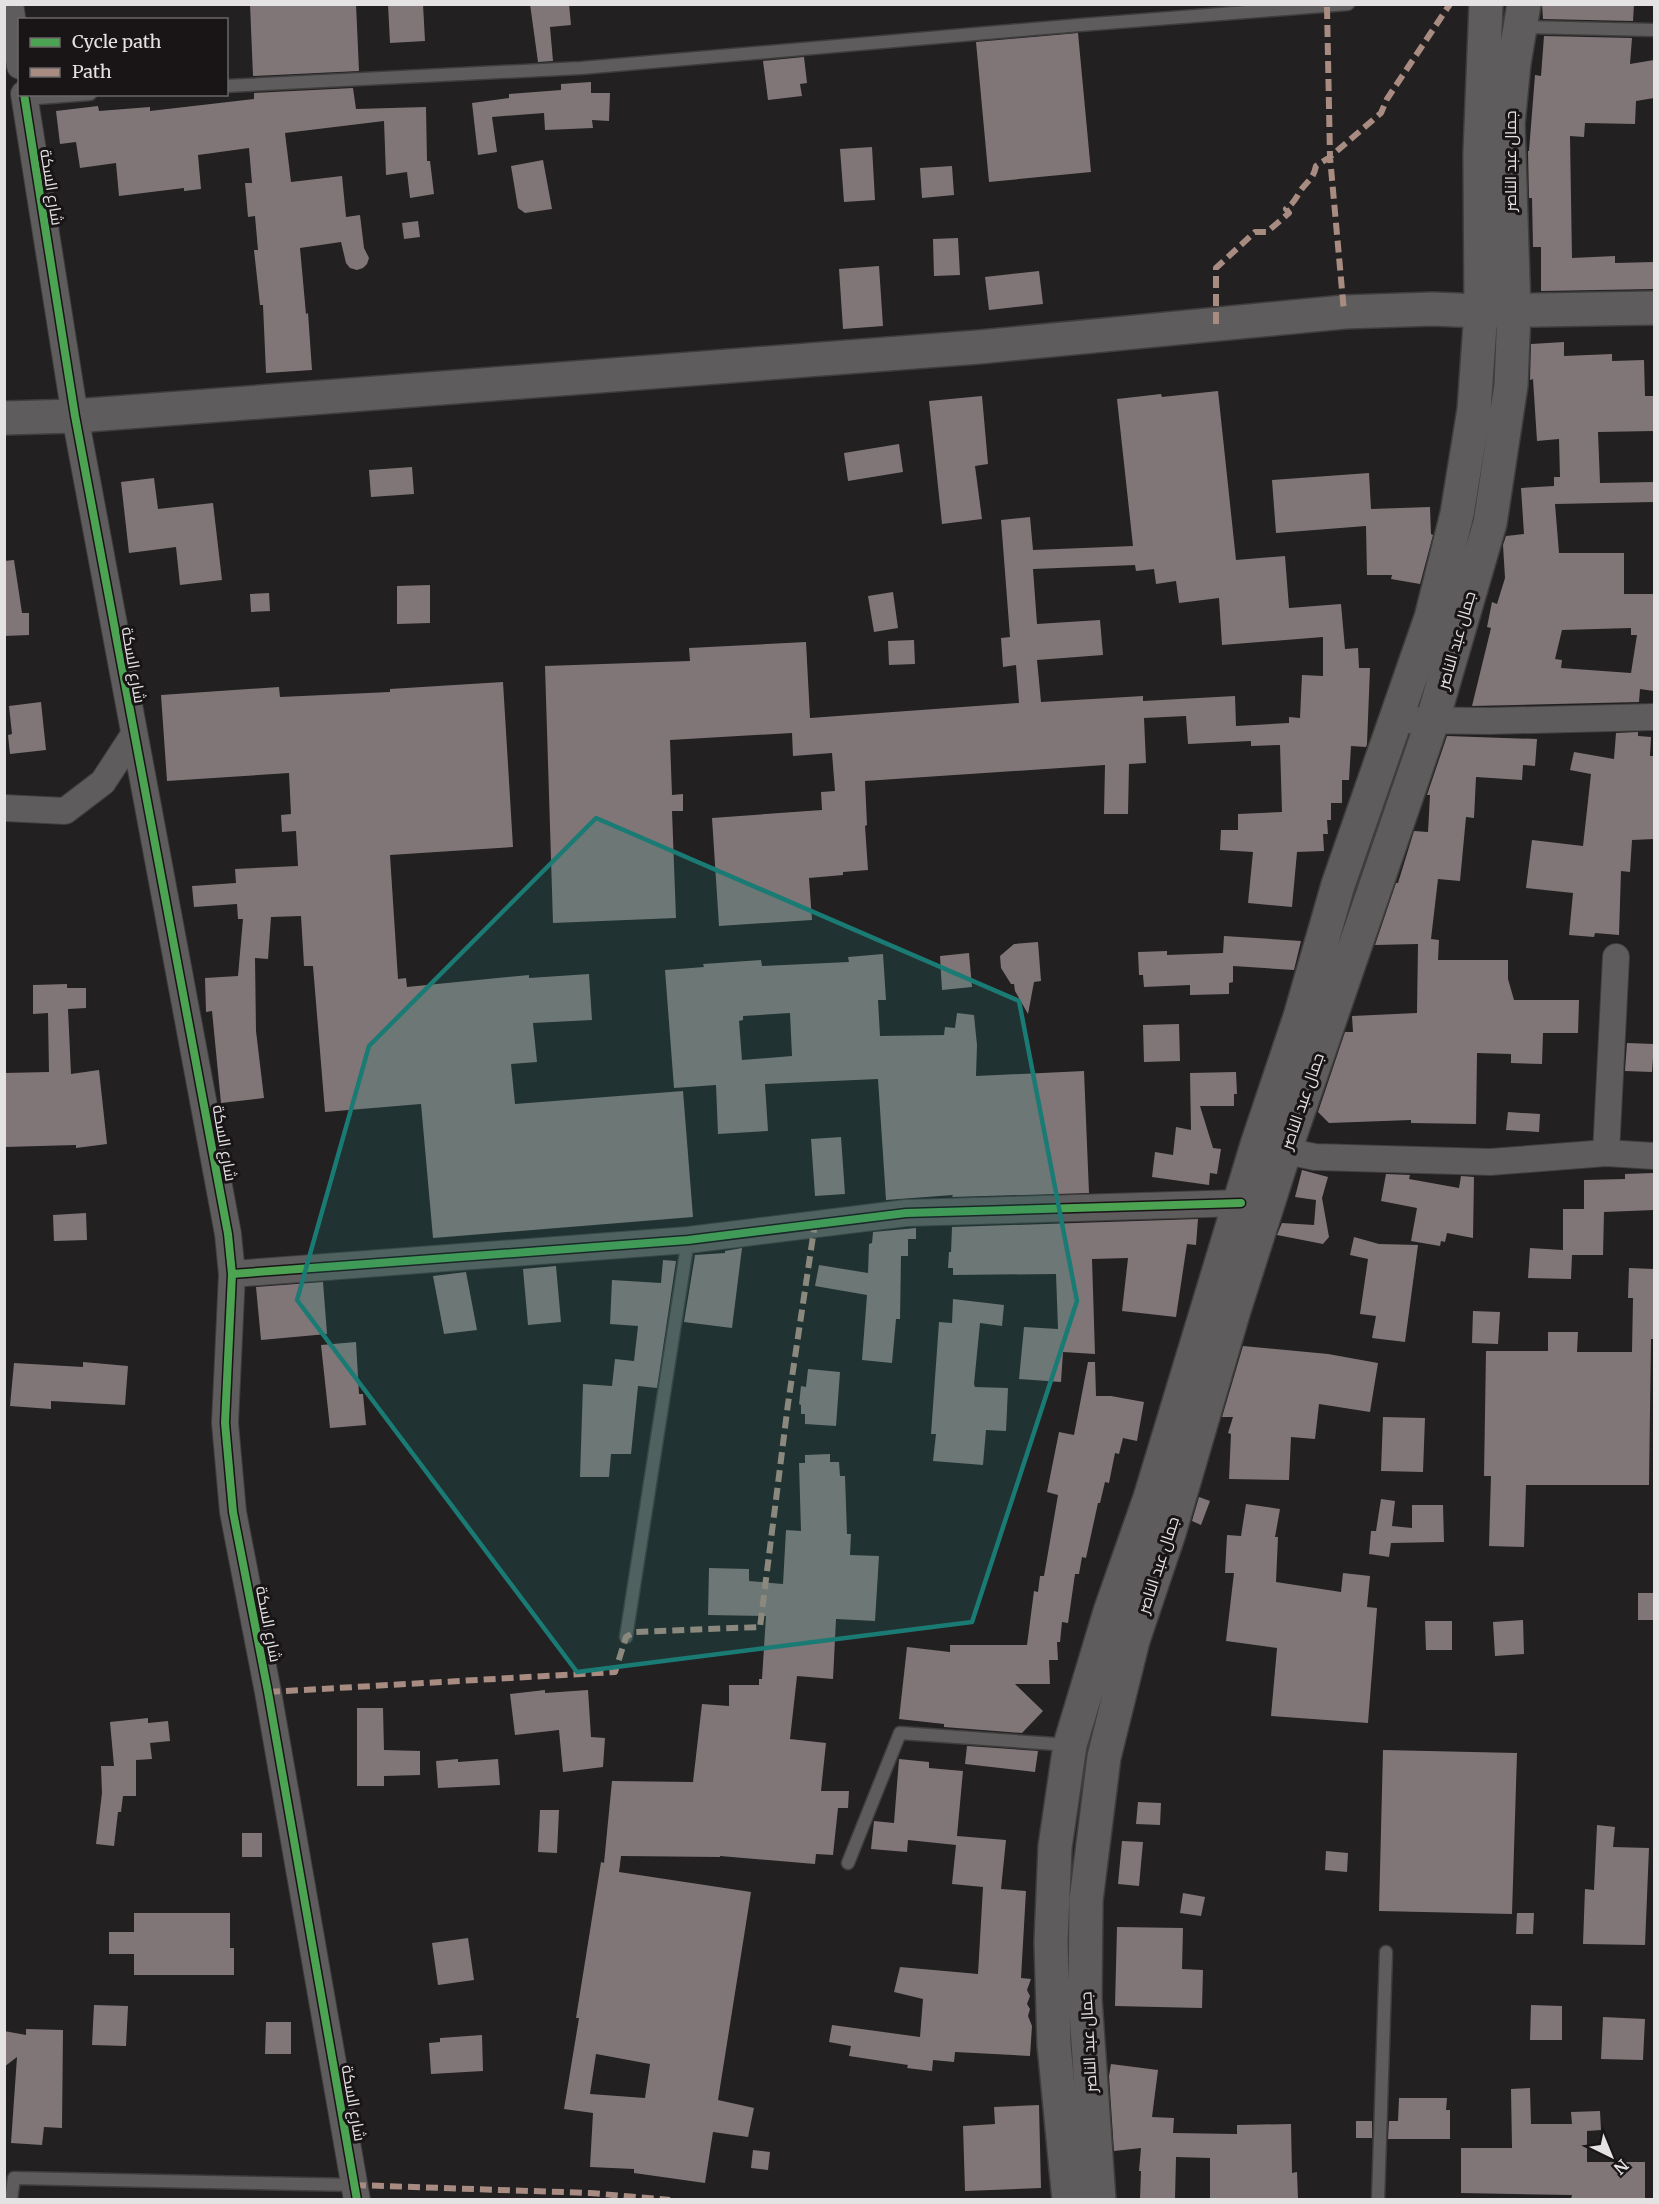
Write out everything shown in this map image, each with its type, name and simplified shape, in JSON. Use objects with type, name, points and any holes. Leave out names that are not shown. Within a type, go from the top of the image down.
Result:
[{"type":"main road","name":"جمال عبد الناصر","points":[[1099,2199],[1085,1998],[1086,1900],[1104,1757],[1133,1640],[1169,1533],[1234,1310],[1300,1017],[1338,885],[1431,618],[1457,514],[1474,410],[1481,311],[1480,153],[1486,4]]},
{"type":"main road","name":"جمال عبد الناصر","points":[[1069,2199],[1054,2045],[1051,1942],[1054,1847],[1070,1745],[1110,1612],[1149,1498],[1241,1203],[1271,1148],[1432,722],[1490,523],[1511,385],[1514,310],[1508,124],[1522,16]]},
{"type":"main road","points":[[4,418],[75,417],[979,347],[1344,312],[1433,309],[1481,311],[1654,308]]},
{"type":"street","points":[[10,4],[18,54]]},
{"type":"street","name":"شارع السكة","points":[[25,97],[75,417],[228,1234],[232,1274],[225,1423],[233,1512],[268,1692],[356,2192]]},
{"type":"street","points":[[1394,720],[1432,722],[1654,717]]},
{"type":"street","points":[[4,808],[65,812],[103,782],[133,736]]},
{"type":"street","points":[[1606,1153],[1616,957]]},
{"type":"street","points":[[1271,1148],[1315,1157],[1490,1162],[1606,1153],[1654,1156]]},
{"type":"street","points":[[232,1274],[688,1240],[906,1213],[1241,1203]]},
{"type":"lane","points":[[228,86],[581,68],[1348,4]]},
{"type":"lane","points":[[1522,16],[1654,30]]},
{"type":"lane","points":[[25,97],[47,96]]},
{"type":"lane","points":[[626,1637],[688,1240]]},
{"type":"lane","points":[[848,1863],[900,1733],[1070,1745]]},
{"type":"lane","points":[[1378,2199],[1386,1952]]},
{"type":"lane","points":[[11,2199],[9,2178],[356,2192]]},
{"type":"highlighted area","points":[[596,818],[1019,1001],[1077,1301],[972,1622],[577,1672],[297,1300],[369,1046]]},
{"type":"building","points":[[250,4],[356,4],[359,71],[253,76]]},
{"type":"building","points":[[388,4],[423,4],[425,41],[390,43]]},
{"type":"building","points":[[530,4],[569,4],[571,25],[550,27],[553,61],[538,62]]},
{"type":"building","points":[[1542,4],[1634,4],[1633,21],[1543,19]]},
{"type":"building","points":[[1078,33],[1091,172],[989,182],[976,42]]},
{"type":"building","points":[[1544,36],[1632,38],[1630,64],[1654,60],[1654,98],[1636,101],[1635,124],[1585,123],[1584,137],[1570,136],[1572,258],[1615,256],[1615,263],[1654,262],[1654,289],[1541,291],[1541,247],[1533,247],[1528,151],[1535,75],[1541,76]]},
{"type":"building","points":[[804,57],[807,83],[800,84],[802,96],[768,100],[763,61]]},
{"type":"building","points":[[591,82],[591,93],[610,93],[609,121],[592,120],[593,128],[545,130],[544,113],[492,117],[497,152],[478,155],[472,103],[509,98],[509,94],[561,90],[561,84]]},
{"type":"building","points":[[353,88],[356,109],[426,107],[427,161],[430,161],[434,194],[410,198],[407,172],[386,175],[384,121],[285,133],[291,182],[342,176],[346,217],[360,215],[364,248],[369,258],[363,268],[357,270],[350,268],[346,263],[341,242],[300,248],[312,370],[266,373],[263,305],[260,305],[254,250],[258,250],[255,216],[248,217],[245,183],[252,183],[249,148],[198,155],[201,189],[184,191],[184,188],[119,196],[116,163],[80,168],[76,142],[60,144],[56,111],[98,106],[99,111],[150,107],[150,111],[254,99],[254,93]]},
{"type":"building","points":[[872,147],[875,200],[844,202],[840,149]]},
{"type":"building","points":[[543,160],[552,209],[525,213],[518,208],[511,166]]},
{"type":"building","points":[[952,166],[954,195],[922,198],[920,168]]},
{"type":"building","points":[[418,221],[420,237],[404,239],[402,223]]},
{"type":"building","points":[[958,238],[960,275],[934,276],[933,239]]},
{"type":"building","points":[[879,266],[883,326],[843,329],[839,269]]},
{"type":"building","points":[[1039,271],[1043,304],[989,310],[985,277]]},
{"type":"building","points":[[1564,342],[1564,356],[1612,354],[1612,361],[1644,360],[1645,396],[1654,396],[1654,431],[1598,432],[1600,483],[1654,482],[1654,502],[1555,504],[1559,553],[1624,553],[1624,594],[1654,594],[1654,691],[1640,689],[1639,702],[1472,706],[1491,628],[1487,627],[1492,602],[1497,604],[1505,578],[1503,545],[1506,536],[1524,534],[1521,488],[1554,486],[1554,477],[1560,477],[1559,439],[1537,441],[1533,379],[1530,380],[1531,344]],"holes":[[[1631,628],[1631,635],[1637,635],[1631,673],[1561,668],[1562,660],[1555,659],[1562,630]]]},
{"type":"building","points":[[1218,391],[1236,560],[1285,556],[1289,608],[1341,604],[1345,649],[1358,648],[1359,668],[1370,668],[1367,744],[1366,747],[1351,746],[1349,780],[1342,780],[1342,803],[1331,803],[1331,820],[1327,820],[1328,834],[1323,834],[1324,851],[1297,852],[1292,907],[1248,903],[1253,852],[1220,850],[1221,830],[1238,830],[1238,814],[1282,812],[1280,745],[1251,746],[1251,741],[1188,744],[1186,716],[1144,718],[1146,763],[1129,764],[1128,814],[1104,814],[1105,765],[865,781],[868,870],[809,878],[812,920],[719,926],[712,818],[822,810],[821,792],[835,791],[832,753],[793,756],[792,733],[670,740],[672,795],[683,794],[683,811],[672,811],[676,918],[553,923],[545,666],[690,661],[689,648],[806,642],[810,718],[1019,703],[1016,665],[1003,667],[1001,638],[1010,637],[1001,520],[1030,517],[1033,550],[1133,546],[1117,399],[1161,394],[1162,397]],"holes":[[[1135,565],[1136,571],[1154,569],[1156,584],[1176,581],[1179,603],[1219,598],[1222,645],[1323,637],[1323,676],[1302,675],[1300,718],[1289,717],[1289,723],[1236,726],[1235,696],[1143,701],[1143,696],[1041,702],[1037,660],[1103,655],[1100,620],[1037,624],[1033,569]]]},
{"type":"building","points":[[982,396],[988,464],[975,466],[982,519],[942,524],[929,401]]},
{"type":"building","points":[[899,444],[903,472],[848,481],[844,453]]},
{"type":"building","points":[[412,467],[414,494],[371,497],[369,470]]},
{"type":"building","points":[[1369,473],[1371,509],[1430,507],[1431,534],[1433,535],[1420,584],[1391,579],[1392,575],[1367,575],[1366,526],[1276,533],[1272,480]]},
{"type":"building","points":[[154,478],[158,509],[213,503],[222,580],[180,585],[176,547],[129,553],[121,482]]},
{"type":"building","points":[[14,560],[22,613],[29,613],[29,635],[4,636],[4,561]]},
{"type":"building","points":[[430,585],[430,623],[397,624],[397,586]]},
{"type":"building","points":[[893,592],[898,628],[874,632],[868,596]]},
{"type":"building","points":[[269,593],[270,611],[251,612],[250,594]]},
{"type":"building","points":[[914,640],[915,664],[889,665],[888,641]]},
{"type":"building","points":[[503,682],[513,847],[390,855],[398,979],[406,978],[407,987],[529,975],[529,978],[589,974],[592,1020],[533,1023],[537,1062],[511,1064],[515,1104],[683,1091],[693,1217],[433,1238],[421,1104],[325,1112],[313,966],[304,966],[301,916],[271,917],[268,959],[255,958],[256,1031],[264,1098],[221,1103],[212,1011],[206,1012],[205,978],[238,976],[243,919],[238,919],[237,904],[194,907],[192,886],[236,883],[235,869],[298,866],[296,831],[282,832],[281,815],[291,814],[289,773],[167,781],[161,695],[279,687],[280,697],[390,692],[390,689]]},
{"type":"building","points":[[41,702],[46,750],[10,754],[8,735],[12,734],[9,706]]},
{"type":"building","points":[[1638,732],[1638,736],[1651,737],[1650,756],[1654,756],[1654,839],[1632,840],[1630,872],[1621,871],[1619,935],[1595,933],[1594,937],[1569,935],[1573,893],[1526,888],[1532,840],[1583,846],[1591,774],[1570,770],[1574,752],[1614,759],[1616,733]]},
{"type":"building","points":[[1447,736],[1537,739],[1535,766],[1523,765],[1522,780],[1476,777],[1474,818],[1466,817],[1460,881],[1438,879],[1431,939],[1439,940],[1438,960],[1508,960],[1508,979],[1514,1000],[1579,1000],[1578,1033],[1543,1033],[1542,1064],[1511,1063],[1511,1054],[1477,1053],[1476,1124],[1411,1123],[1411,1120],[1329,1123],[1318,1112],[1345,1032],[1353,1032],[1352,1016],[1417,1013],[1418,944],[1375,945],[1414,831],[1428,832],[1430,795],[1427,795]]},
{"type":"building","points":[[1224,936],[1301,941],[1294,970],[1233,966],[1233,982],[1229,983],[1229,994],[1190,995],[1190,985],[1144,987],[1143,975],[1139,975],[1138,952],[1167,951],[1167,955],[1223,953]]},
{"type":"building","points":[[1038,942],[1041,981],[1034,982],[1028,1014],[1015,991],[1014,984],[1011,984],[1001,968],[1000,956],[1014,944]]},
{"type":"building","points":[[969,953],[972,987],[942,990],[940,956]]},
{"type":"building","points":[[883,954],[886,1000],[878,1000],[880,1036],[944,1035],[945,1027],[955,1028],[957,1013],[974,1015],[977,1045],[976,1076],[1084,1071],[1089,1193],[952,1197],[953,1195],[886,1200],[878,1079],[765,1084],[768,1131],[718,1134],[716,1085],[674,1088],[665,970],[704,967],[703,964],[761,960],[762,966],[849,962],[848,957]],"holes":[[[790,1013],[792,1056],[742,1060],[739,1021],[743,1020],[743,1016]]]},
{"type":"building","points":[[67,984],[67,988],[86,988],[86,1008],[68,1009],[71,1074],[99,1070],[107,1144],[76,1148],[76,1145],[4,1147],[4,1073],[49,1072],[48,1013],[33,1014],[33,985]]},
{"type":"building","points":[[1179,1024],[1180,1061],[1144,1062],[1143,1025]]},
{"type":"building","points":[[1627,1043],[1654,1044],[1652,1072],[1625,1071]]},
{"type":"building","points":[[1236,1072],[1237,1094],[1234,1094],[1234,1106],[1200,1106],[1213,1148],[1221,1149],[1217,1174],[1210,1173],[1209,1185],[1152,1177],[1155,1152],[1173,1155],[1176,1127],[1191,1130],[1190,1073]]},
{"type":"building","points":[[1508,1112],[1540,1114],[1539,1132],[1506,1130]]},
{"type":"building","points":[[841,1137],[845,1194],[815,1196],[811,1139]]},
{"type":"building","points":[[1302,1170],[1328,1177],[1322,1198],[1329,1237],[1323,1244],[1277,1235],[1282,1223],[1314,1225],[1316,1200],[1295,1197]]},
{"type":"building","points":[[1654,1173],[1654,1210],[1604,1212],[1603,1255],[1572,1255],[1571,1279],[1528,1278],[1530,1248],[1563,1250],[1563,1209],[1584,1209],[1584,1180],[1625,1179],[1625,1174]]},
{"type":"building","points":[[1386,1174],[1410,1175],[1409,1179],[1459,1188],[1461,1176],[1474,1177],[1473,1238],[1447,1233],[1445,1242],[1441,1241],[1440,1246],[1411,1241],[1417,1208],[1381,1201]]},
{"type":"building","points":[[86,1213],[87,1240],[54,1241],[53,1215]]},
{"type":"building","points":[[1198,1219],[1196,1245],[1187,1244],[1176,1317],[1122,1311],[1128,1258],[1092,1259],[1095,1354],[1063,1352],[1061,1382],[1019,1379],[1024,1327],[1058,1329],[1056,1274],[953,1275],[953,1268],[948,1268],[952,1227]]},
{"type":"building","points":[[916,1228],[916,1239],[908,1239],[908,1256],[901,1256],[900,1319],[896,1319],[892,1363],[862,1360],[867,1295],[815,1286],[819,1265],[868,1273],[869,1244],[872,1243],[873,1232]]},
{"type":"building","points":[[1354,1237],[1379,1244],[1418,1245],[1405,1342],[1372,1338],[1376,1316],[1360,1314],[1368,1259],[1350,1255]]},
{"type":"building","points":[[742,1248],[732,1328],[684,1322],[695,1255],[725,1253],[725,1251]]},
{"type":"building","points":[[663,1260],[676,1261],[657,1388],[638,1386],[631,1454],[611,1454],[609,1477],[580,1477],[583,1384],[612,1386],[615,1359],[634,1361],[638,1326],[610,1324],[612,1280],[661,1283]]},
{"type":"building","points":[[556,1266],[561,1322],[528,1325],[523,1269]]},
{"type":"building","points":[[1629,1268],[1654,1269],[1649,1485],[1526,1485],[1524,1547],[1489,1546],[1491,1476],[1484,1476],[1486,1351],[1548,1351],[1548,1332],[1578,1332],[1577,1352],[1632,1352],[1633,1298],[1628,1298]]},
{"type":"building","points":[[466,1272],[477,1330],[444,1334],[433,1276]]},
{"type":"building","points":[[323,1282],[327,1334],[261,1340],[256,1287]]},
{"type":"building","points":[[953,1299],[1004,1305],[1002,1326],[980,1323],[975,1387],[1008,1388],[1006,1431],[986,1430],[983,1465],[933,1461],[936,1434],[931,1434],[939,1322],[952,1323]]},
{"type":"building","points":[[1473,1311],[1500,1312],[1498,1344],[1472,1343]]},
{"type":"building","points":[[356,1342],[359,1394],[363,1394],[366,1425],[330,1428],[321,1345]]},
{"type":"building","points":[[1243,1346],[1328,1354],[1378,1363],[1370,1412],[1319,1404],[1315,1439],[1291,1437],[1289,1480],[1229,1479],[1231,1434],[1228,1433],[1233,1417],[1222,1417]]},
{"type":"building","points":[[83,1362],[128,1366],[125,1405],[51,1401],[51,1409],[10,1406],[14,1363],[83,1367]]},
{"type":"building","points":[[1088,1362],[1095,1362],[1096,1396],[1111,1396],[1144,1402],[1137,1441],[1123,1438],[1119,1454],[1115,1453],[1109,1483],[1105,1482],[1100,1503],[1098,1503],[1086,1558],[1082,1557],[1079,1574],[1075,1574],[1068,1623],[1062,1622],[1060,1642],[1057,1642],[1058,1660],[1049,1660],[1050,1684],[1015,1684],[1043,1711],[1022,1733],[944,1727],[944,1724],[899,1719],[907,1647],[950,1652],[950,1645],[1027,1645],[1034,1591],[1038,1592],[1040,1576],[1044,1576],[1058,1495],[1047,1492],[1059,1432],[1074,1435]]},
{"type":"building","points":[[808,1369],[840,1372],[836,1426],[805,1424],[805,1414],[801,1414],[799,1404],[801,1386],[806,1387]]},
{"type":"building","points":[[1383,1417],[1425,1418],[1423,1472],[1381,1471]]},
{"type":"building","points":[[830,1454],[830,1462],[839,1462],[840,1476],[845,1476],[847,1534],[851,1534],[850,1555],[879,1556],[875,1621],[836,1619],[833,1679],[797,1676],[790,1739],[826,1743],[821,1791],[849,1791],[848,1808],[838,1808],[833,1855],[816,1854],[815,1864],[720,1856],[621,1856],[619,1872],[751,1892],[718,2100],[754,2108],[748,2137],[713,2132],[705,2183],[634,2173],[634,2169],[590,2167],[593,2113],[564,2109],[601,1862],[604,1863],[612,1781],[693,1782],[702,1704],[729,1706],[729,1685],[759,1685],[759,1679],[762,1679],[766,1616],[708,1615],[709,1568],[749,1569],[749,1581],[783,1584],[786,1530],[801,1531],[799,1463],[805,1463],[805,1455]],"holes":[[[596,2054],[650,2064],[645,2098],[590,2094]]]},
{"type":"building","points":[[1199,1497],[1210,1501],[1201,1525],[1192,1521]]},
{"type":"building","points":[[1381,1499],[1395,1501],[1392,1526],[1412,1528],[1412,1505],[1443,1505],[1444,1542],[1391,1543],[1389,1557],[1369,1554],[1371,1531],[1376,1531]]},
{"type":"building","points":[[1246,1504],[1280,1509],[1275,1537],[1278,1537],[1276,1582],[1341,1592],[1343,1573],[1370,1576],[1367,1607],[1377,1608],[1368,1723],[1271,1716],[1277,1648],[1226,1641],[1234,1573],[1225,1573],[1227,1535],[1241,1536]]},
{"type":"building","points":[[1638,1593],[1654,1593],[1654,1620],[1638,1620]]},
{"type":"building","points":[[1523,1620],[1524,1654],[1495,1656],[1493,1622]]},
{"type":"building","points":[[1425,1621],[1452,1621],[1452,1650],[1426,1650]]},
{"type":"building","points":[[545,1690],[545,1693],[588,1690],[591,1737],[605,1738],[603,1767],[563,1772],[559,1730],[515,1735],[510,1694]]},
{"type":"building","points":[[357,1708],[383,1708],[384,1750],[420,1751],[420,1775],[384,1776],[384,1786],[357,1786]]},
{"type":"building","points":[[148,1718],[148,1723],[168,1721],[170,1741],[150,1743],[152,1759],[136,1760],[136,1796],[123,1796],[121,1812],[118,1812],[114,1846],[96,1844],[102,1793],[101,1766],[114,1766],[110,1722]]},
{"type":"building","points":[[967,1746],[1038,1751],[1035,1772],[965,1764]]},
{"type":"building","points":[[1383,1750],[1517,1753],[1512,1914],[1379,1911]]},
{"type":"building","points":[[458,1759],[458,1762],[498,1759],[500,1785],[438,1788],[436,1761]]},
{"type":"building","points":[[899,1759],[929,1762],[929,1768],[963,1771],[957,1836],[1006,1840],[1001,1889],[1026,1891],[1021,1978],[1031,1979],[1027,1990],[1030,1996],[1027,2004],[1030,2009],[1028,2016],[1032,2026],[1030,2056],[955,2052],[954,2062],[933,2060],[932,2071],[849,2056],[851,2046],[829,2042],[832,2025],[920,2037],[923,1999],[894,1992],[900,1967],[978,1974],[983,1887],[952,1884],[956,1845],[908,1840],[907,1852],[871,1849],[874,1821],[894,1823]]},
{"type":"building","points":[[1138,1802],[1161,1803],[1160,1825],[1136,1824]]},
{"type":"building","points":[[540,1810],[559,1810],[557,1853],[538,1852]]},
{"type":"building","points":[[1597,1825],[1615,1827],[1613,1847],[1649,1848],[1645,1945],[1583,1944],[1585,1889],[1594,1890]]},
{"type":"building","points":[[242,1833],[262,1833],[262,1857],[242,1857]]},
{"type":"building","points":[[1122,1841],[1143,1842],[1139,1886],[1118,1884]]},
{"type":"building","points":[[1326,1851],[1348,1853],[1347,1872],[1325,1870]]},
{"type":"building","points":[[1183,1893],[1205,1897],[1201,1916],[1180,1913]]},
{"type":"building","points":[[134,1913],[230,1913],[230,1948],[234,1948],[234,1975],[134,1975],[134,1954],[109,1954],[109,1932],[134,1932]]},
{"type":"building","points":[[1517,1913],[1534,1913],[1533,1934],[1516,1934]]},
{"type":"building","points":[[1117,1927],[1183,1928],[1182,1969],[1203,1970],[1202,2008],[1115,2006]]},
{"type":"building","points":[[468,1938],[474,1980],[438,1985],[432,1943]]},
{"type":"building","points":[[94,2005],[128,2006],[126,2046],[92,2045]]},
{"type":"building","points":[[1531,2005],[1562,2006],[1562,2040],[1530,2040]]},
{"type":"building","points":[[1603,2017],[1645,2019],[1643,2060],[1601,2059]]},
{"type":"building","points":[[266,2022],[291,2022],[291,2054],[265,2054]]},
{"type":"building","points":[[26,2029],[63,2030],[62,2128],[44,2127],[42,2145],[11,2143],[17,2057],[4,2067],[4,2031],[26,2035]]},
{"type":"building","points":[[482,2035],[483,2071],[431,2074],[429,2043],[440,2042],[440,2038]]},
{"type":"building","points":[[1111,2064],[1158,2070],[1152,2117],[1174,2118],[1173,2133],[1237,2134],[1237,2125],[1291,2124],[1292,2173],[1297,2172],[1298,2199],[1210,2199],[1210,2158],[1176,2157],[1175,2199],[1140,2199],[1141,2148],[1114,2151],[1109,2076]]},
{"type":"building","points":[[1530,2088],[1531,2124],[1572,2124],[1571,2112],[1600,2111],[1601,2130],[1587,2131],[1587,2162],[1645,2162],[1645,2199],[1571,2199],[1572,2195],[1461,2193],[1461,2148],[1512,2148],[1511,2089]]},
{"type":"building","points":[[1399,2098],[1447,2098],[1446,2110],[1450,2110],[1450,2139],[1388,2139],[1389,2121],[1398,2121]]},
{"type":"building","points":[[1039,2105],[1041,2188],[965,2191],[963,2126],[995,2124],[994,2107]]},
{"type":"building","points":[[1356,2121],[1372,2121],[1372,2138],[1356,2138]]},
{"type":"building","points":[[753,2150],[770,2152],[768,2170],[751,2168]]},
{"type":"marked path","points":[[1216,324],[1216,268],[1255,232],[1267,232],[1289,213],[1286,209],[1312,177],[1316,166],[1330,157],[1381,113],[1387,99],[1450,4]]},
{"type":"marked path","points":[[1327,7],[1330,157],[1344,312]]},
{"type":"marked path","points":[[268,1692],[615,1672],[626,1637],[634,1632],[760,1627],[788,1404],[815,1223]]},
{"type":"marked path","points":[[354,2185],[590,2193],[670,2200]]},
{"type":"cycle path","points":[[24,96],[75,416],[228,1234],[232,1274],[225,1423],[233,1512],[268,1692],[357,2200]]},
{"type":"cycle path","points":[[232,1274],[688,1240],[906,1213],[1241,1203]]}]
